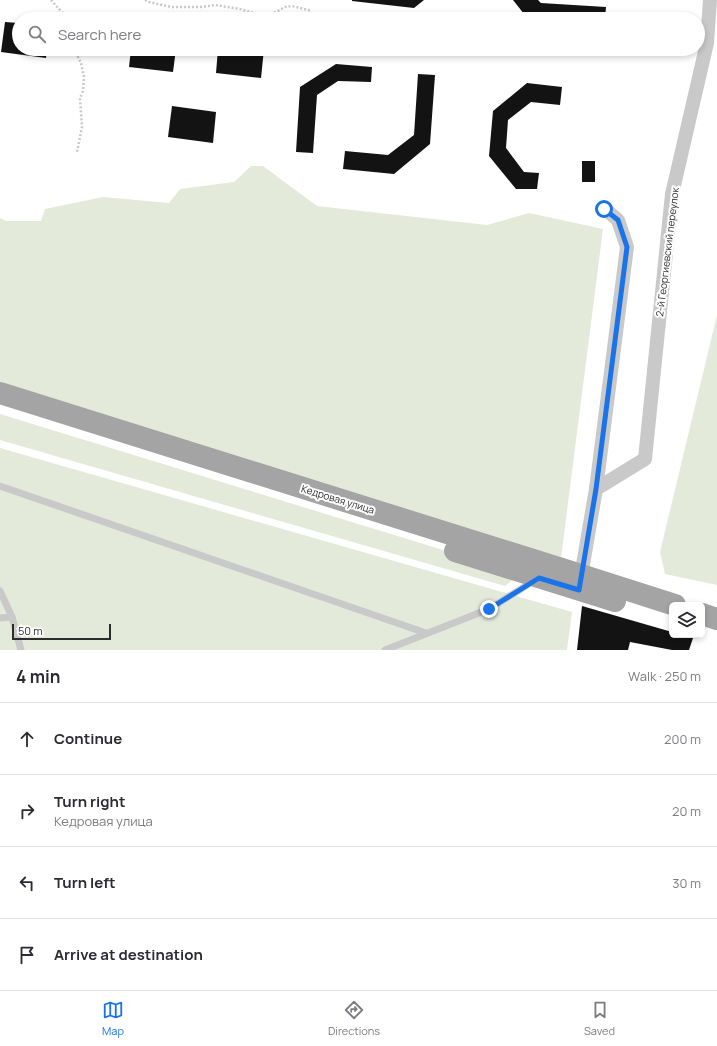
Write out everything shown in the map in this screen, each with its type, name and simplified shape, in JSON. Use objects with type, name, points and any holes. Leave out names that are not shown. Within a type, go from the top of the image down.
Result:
[{"type":"main road","name":"Кедровая улица","points":[[0,393],[580,582],[669,618]]},
{"type":"main road","name":"Кедровая улица","points":[[0,408],[141,451],[539,578],[580,582],[669,604]]},
{"type":"main road","points":[[705,615],[717,619]]},
{"type":"main road","points":[[705,629],[717,633]]},
{"type":"street","name":"2-й Георгиевский переулок","points":[[705,52],[710,0]]},
{"type":"street","name":"2-й Георгиевский переулок","points":[[596,489],[645,459],[672,194],[704,56]]},
{"type":"street","points":[[580,582],[596,489],[627,247],[618,220],[604,209]]},
{"type":"lane","points":[[0,486],[426,633]]},
{"type":"lane","points":[[385,650],[489,609],[539,578]]},
{"type":"lane","points":[[0,591],[12,617],[21,650]]},
{"type":"lane","points":[[0,618],[12,617]]},
{"type":"path","points":[[51,0],[62,12]]},
{"type":"path","points":[[145,0],[171,7],[200,7],[215,5],[250,12]]},
{"type":"path","points":[[276,12],[285,7],[292,6],[312,11]]},
{"type":"path","points":[[77,152],[82,127],[80,98],[83,91],[84,77],[81,63],[78,56]]},
{"type":"green space","points":[[251,166],[263,166],[317,206],[487,225],[529,213],[603,229],[561,558],[0,382],[0,218],[6,221],[41,221],[45,209],[103,197],[169,203],[180,189],[234,182]]},
{"type":"green space","points":[[717,315],[717,585],[665,574],[660,552]]},
{"type":"green space","points":[[0,414],[521,574],[505,586],[0,440]]},
{"type":"green space","points":[[0,448],[572,612],[567,650],[0,650]]},
{"type":"building","points":[[352,0],[424,0],[414,8]]},
{"type":"building","points":[[513,0],[538,0],[541,3],[606,7],[606,12],[522,12]]},
{"type":"building","points":[[5,22],[12,22],[12,53],[1,52]]},
{"type":"building","points":[[31,56],[46,56],[46,58]]},
{"type":"building","points":[[130,56],[175,56],[173,72],[129,67]]},
{"type":"building","points":[[217,56],[263,56],[261,78],[216,73]]},
{"type":"building","points":[[336,64],[372,67],[371,82],[338,81],[317,95],[313,153],[296,152],[300,87]]},
{"type":"building","points":[[418,74],[435,75],[430,144],[394,174],[343,169],[345,151],[388,155],[414,135]]},
{"type":"building","points":[[527,83],[562,87],[560,105],[531,102],[508,120],[506,148],[524,172],[539,173],[537,189],[516,189],[489,156],[493,111]]},
{"type":"building","points":[[172,106],[216,112],[213,143],[168,137]]},
{"type":"building","points":[[582,161],[595,161],[595,182],[582,182]]},
{"type":"building","points":[[582,606],[669,631],[669,638],[693,638],[689,650],[672,650],[630,642],[628,650],[577,650]]},
{"type":"route","points":[[489,609],[539,578],[579,590],[596,489],[627,247],[618,220],[604,209]]}]
